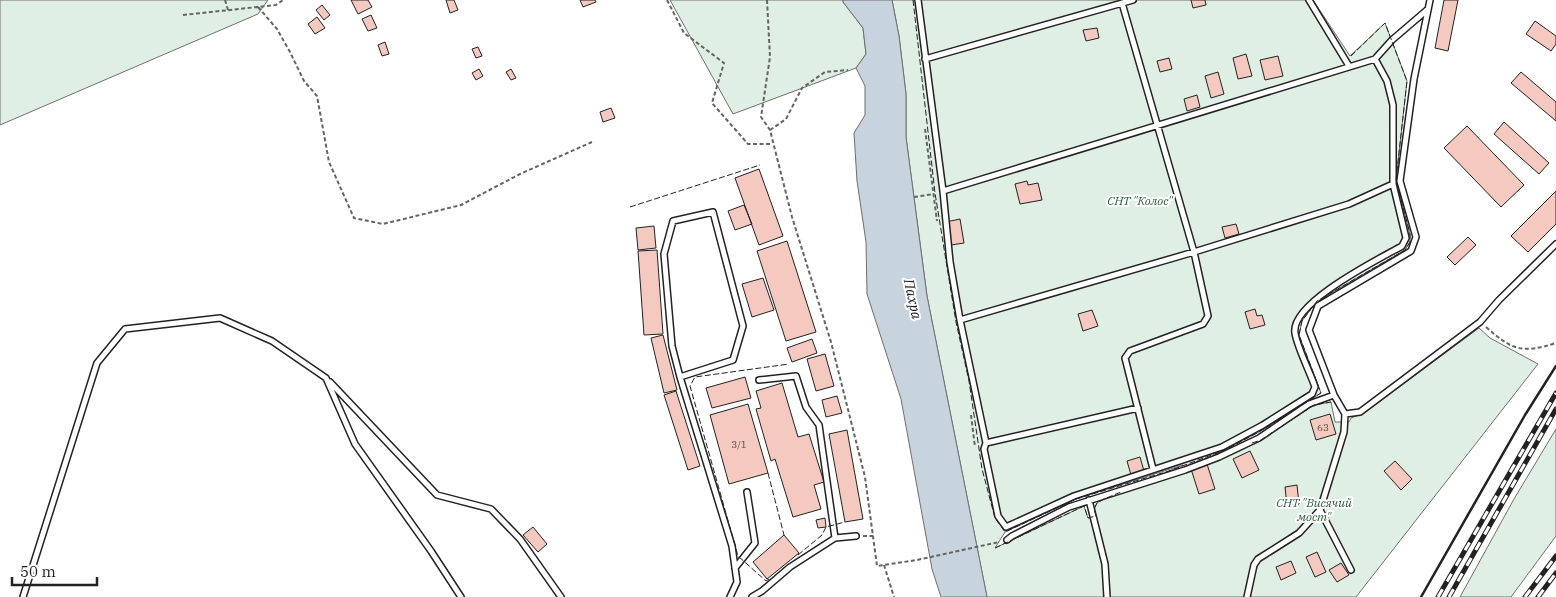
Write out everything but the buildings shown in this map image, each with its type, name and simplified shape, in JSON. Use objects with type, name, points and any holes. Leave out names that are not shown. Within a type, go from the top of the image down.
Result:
[{"type":"lane","points":[[918,0],[943,191],[950,262],[960,320],[986,443],[984,449],[998,516],[1006,527],[1074,496],[1222,447],[1263,425],[1312,394],[1315,387],[1294,331],[1299,317],[1314,300],[1347,277],[1402,246],[1406,238],[1393,184],[1392,105],[1387,81],[1375,59]]},
{"type":"lane","points":[[925,59],[1132,0]]},
{"type":"lane","points":[[1308,0],[1349,66]]},
{"type":"lane","points":[[1247,597],[1254,565],[1258,558],[1299,533],[1320,510],[1344,432],[1345,414],[1334,395],[1310,330],[1318,306],[1411,251],[1416,237],[1400,181],[1414,78],[1430,0]]},
{"type":"lane","points":[[1122,3],[1194,252],[1208,316],[1203,324],[1130,351],[1125,358],[1152,469]]},
{"type":"lane","points":[[943,191],[1375,59],[1392,40],[1427,10]]},
{"type":"lane","points":[[960,320],[1194,252],[1349,204],[1393,184]]},
{"type":"lane","points":[[680,377],[733,360],[743,326],[713,212],[673,220],[664,254],[672,346],[680,377],[732,546],[737,582],[730,597]]},
{"type":"lane","points":[[1345,414],[1360,412],[1480,322],[1499,300],[1556,244]]},
{"type":"lane","points":[[23,597],[98,363],[125,329],[220,318],[272,341],[326,378],[437,495],[492,509],[520,539],[561,597]]},
{"type":"lane","points":[[759,380],[796,376],[806,407],[819,425],[835,538]]},
{"type":"lane","points":[[326,378],[355,444],[431,551],[461,597]]},
{"type":"lane","points":[[1006,540],[1069,507],[1185,470],[1219,457],[1259,438],[1309,404],[1334,395]]},
{"type":"lane","points":[[986,443],[1138,408]]},
{"type":"lane","points":[[735,568],[755,543],[747,492]]},
{"type":"lane","points":[[1089,500],[1105,564],[1107,597]]},
{"type":"lane","points":[[1320,510],[1351,570]]},
{"type":"lane","points":[[752,597],[790,567],[835,538],[856,536]]},
{"type":"path","points":[[225,0],[228,10]]},
{"type":"path","points":[[183,15],[258,7],[276,4],[282,0]]},
{"type":"path","points":[[667,0],[684,33],[724,63],[712,102],[748,144],[773,144]]},
{"type":"path","points":[[767,0],[770,57],[760,117],[770,130],[792,217],[830,342],[865,477],[877,566],[918,560],[996,543]]},
{"type":"path","points":[[258,7],[277,29],[304,81],[316,96],[329,162],[354,218],[383,224],[462,205],[520,174],[592,142]]},
{"type":"path","points":[[770,130],[786,119],[802,88],[825,72],[848,70]]},
{"type":"path","points":[[914,197],[932,194]]},
{"type":"path","points":[[1480,322],[1501,340],[1521,350],[1538,349],[1556,343]]},
{"type":"path","points":[[884,565],[894,597]]},
{"type":"green space","points":[[0,0],[268,0],[258,14],[0,125]]},
{"type":"green space","points":[[670,0],[843,0],[863,28],[866,54],[856,68],[733,114]]},
{"type":"green space","name":"СНТ \"Колос\"","points":[[892,0],[1313,0],[1350,56],[1385,23],[1407,81],[1396,180],[1410,234],[1410,242],[1405,250],[1317,301],[1302,321],[1299,335],[1321,393],[1259,432],[1216,454],[1261,440],[1314,405],[1331,402],[1335,422],[1349,422],[1351,418],[1364,413],[1479,328],[1490,338],[1538,364],[1356,597],[987,597],[927,296],[906,137],[906,94],[899,36]],"holes":[[[1183,465],[1097,503],[1094,509],[1096,516],[1088,518],[1084,506],[995,548],[1005,532],[1076,499]]]},
{"type":"green space","points":[[1556,429],[1556,536],[1511,597],[1460,597],[1514,499]]},
{"type":"water","name":"Пахра","points":[[843,0],[892,0],[899,36],[906,94],[906,137],[927,296],[987,597],[941,597],[932,569],[901,399],[867,294],[866,242],[857,181],[854,133],[865,115],[865,86],[856,68],[866,54],[863,28]]},
{"type":"railway","points":[[1438,597],[1556,393]]},
{"type":"railway","points":[[1449,597],[1556,409]]},
{"type":"railway","points":[[1525,597],[1556,556]]},
{"type":"railway","points":[[1538,597],[1556,573]]},
{"type":"fence","points":[[913,0],[935,193],[956,322],[969,381],[982,469],[995,518],[1005,532],[1076,499],[1169,471],[1225,450],[1259,432],[1321,393],[1299,335],[1302,321],[1317,301],[1405,250],[1410,242],[1410,234],[1396,180],[1407,81],[1385,23],[1350,57]]},
{"type":"fence","points":[[630,207],[760,165]]},
{"type":"fence","points":[[769,579],[766,581],[738,556],[690,386],[695,377],[789,364]]},
{"type":"fence","points":[[1252,443],[1261,440],[1314,405],[1331,402]]},
{"type":"fence","points":[[768,473],[784,535]]},
{"type":"fence","points":[[995,548],[1084,506],[1088,518],[1096,516],[1094,509],[1097,503],[1121,492]]},
{"type":"fence","points":[[798,555],[822,535],[826,527],[845,522]]},
{"type":"wall","points":[[1421,597],[1525,415],[1556,366]]},
{"type":"park label","name":"СНТ \"Висячий мост\"","points":[[1314,510]]}]
